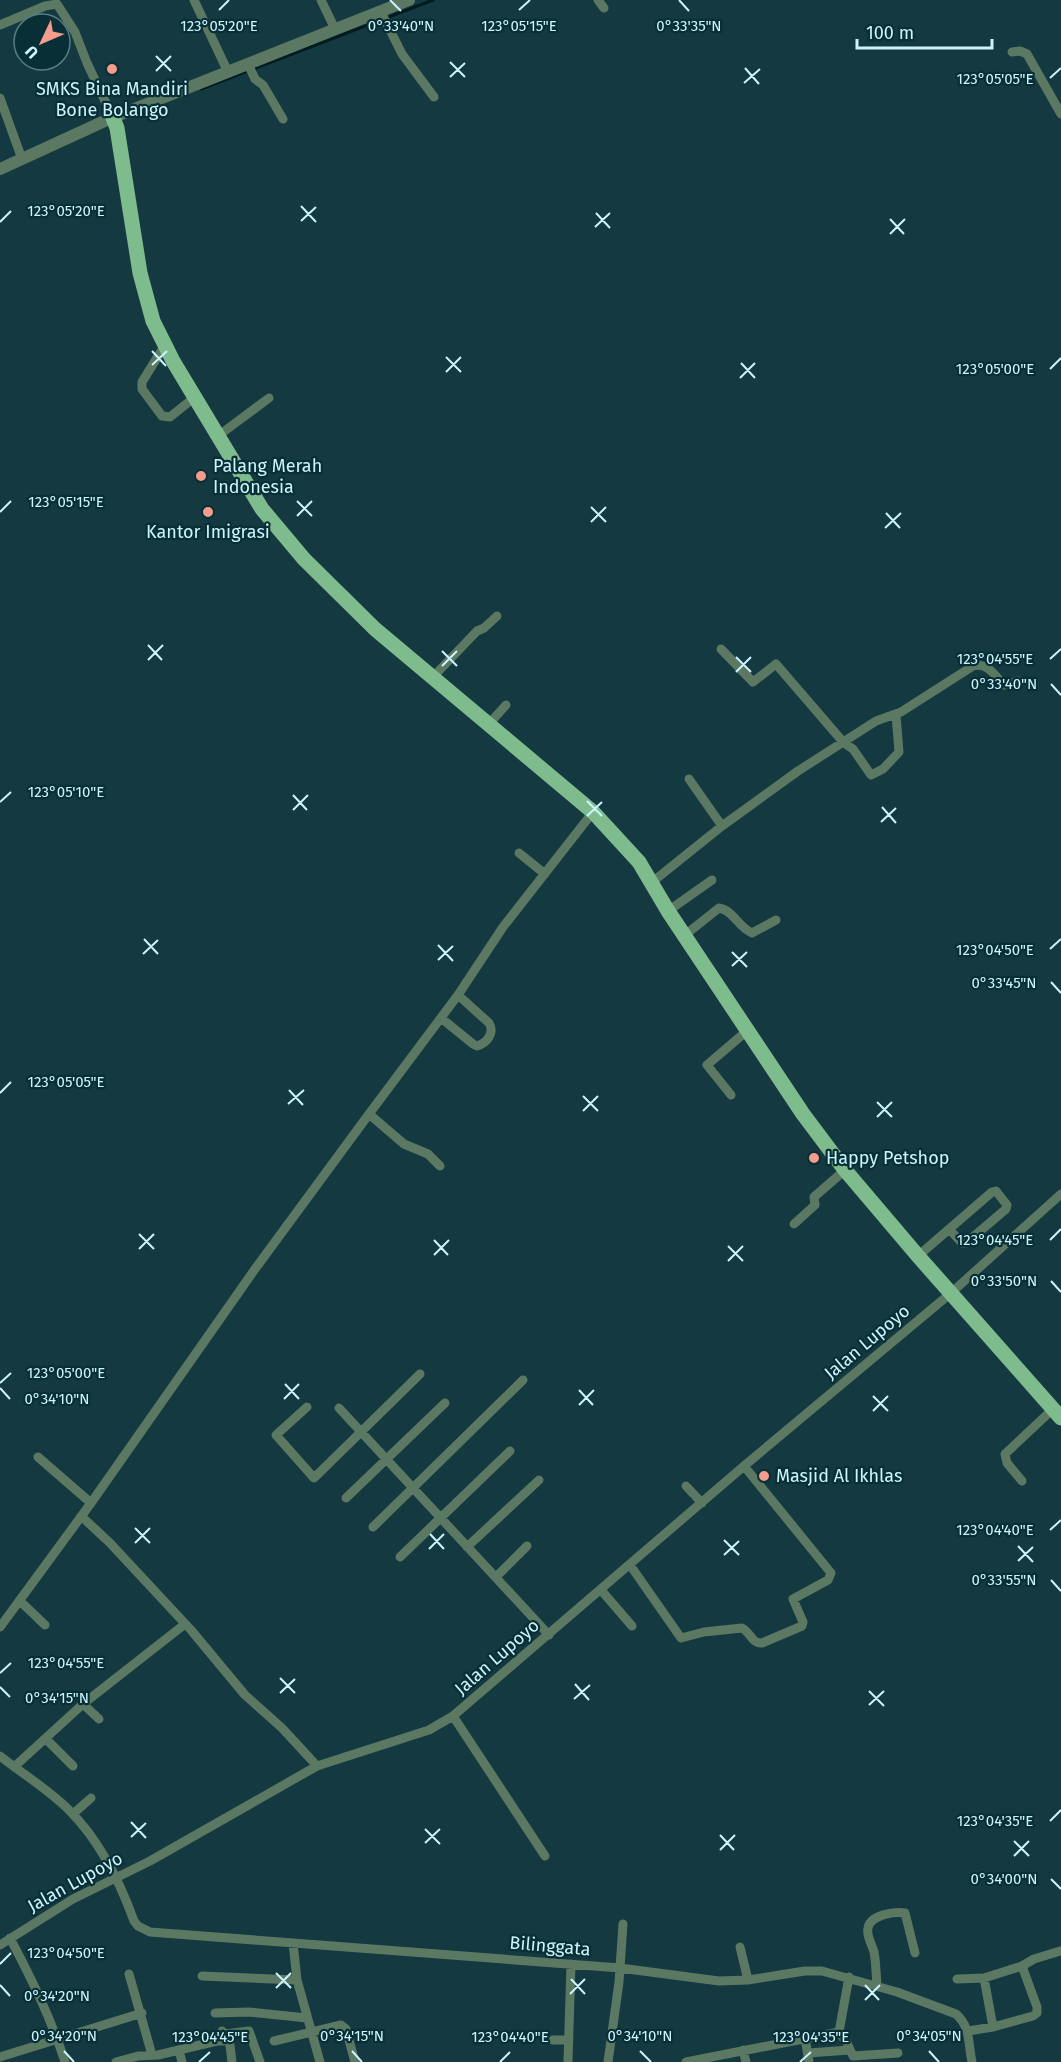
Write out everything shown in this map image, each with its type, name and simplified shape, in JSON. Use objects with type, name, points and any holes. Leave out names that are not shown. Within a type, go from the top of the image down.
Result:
[{"type":"main road","points":[[113,118],[117,128],[140,273],[153,321],[262,509],[304,558],[375,629],[593,812],[639,862],[668,911],[803,1114],[845,1170],[1057,1414]]},
{"type":"street","points":[[194,0],[228,72]]},
{"type":"street","points":[[321,0],[335,29]]},
{"type":"street","points":[[0,169],[113,118],[228,72],[250,69],[335,29],[383,17],[409,0]]},
{"type":"street","points":[[0,25],[45,6],[57,4],[75,32],[113,118]]},
{"type":"street","points":[[383,17],[402,54],[434,98]]},
{"type":"street","points":[[1012,52],[1020,51],[1027,54],[1061,114]]},
{"type":"street","points":[[250,69],[255,79],[263,85],[283,119]]},
{"type":"street","points":[[0,98],[22,159]]},
{"type":"street","points":[[165,345],[142,382],[142,389],[165,417],[170,417],[195,397]]},
{"type":"street","points":[[218,436],[269,398]]},
{"type":"street","points":[[433,677],[477,631],[497,616]]},
{"type":"street","points":[[721,649],[753,682],[776,664],[844,743],[853,749],[869,774],[873,775],[899,753],[896,715]]},
{"type":"street","points":[[651,883],[722,826],[798,771],[876,721],[896,715],[943,684],[978,665],[993,672],[1004,685],[1018,681]]},
{"type":"street","points":[[488,725],[506,705]]},
{"type":"street","points":[[689,778],[722,826]]},
{"type":"street","points":[[0,1627],[91,1503],[255,1269],[458,995],[503,927],[593,812]]},
{"type":"street","points":[[519,853],[545,874]]},
{"type":"street","points":[[668,911],[712,880]]},
{"type":"street","points":[[684,935],[719,908],[727,911],[740,925],[752,933],[776,920]]},
{"type":"street","points":[[441,1018],[473,1044],[477,1046],[485,1043],[492,1028],[458,995]]},
{"type":"street","points":[[731,1095],[706,1065],[748,1030]]},
{"type":"street","points":[[369,1114],[399,1140],[428,1154],[440,1166]]},
{"type":"street","points":[[794,1224],[815,1205],[814,1197],[845,1170]]},
{"type":"street","points":[[918,1256],[949,1229],[994,1191],[1007,1205],[1006,1209],[966,1243],[962,1243],[949,1229]]},
{"type":"street","name":"Jalan Lupoyo","points":[[0,1945],[64,1904],[175,1847],[317,1766],[413,1736],[442,1724],[951,1293],[1061,1194]]},
{"type":"street","points":[[307,1407],[276,1435],[314,1478],[420,1374]]},
{"type":"street","points":[[373,1527],[523,1380]]},
{"type":"street","points":[[346,1498],[445,1403]]},
{"type":"street","points":[[339,1408],[549,1635]]},
{"type":"street","points":[[1022,1481],[1007,1463],[1005,1454],[1057,1414]]},
{"type":"street","points":[[400,1557],[510,1451]]},
{"type":"street","points":[[38,1457],[91,1503]]},
{"type":"street","points":[[630,1565],[681,1638],[704,1632],[742,1628],[753,1640],[762,1643],[802,1626],[803,1622],[793,1599],[828,1580],[831,1576],[830,1570],[744,1466]]},
{"type":"street","points":[[467,1547],[539,1480]]},
{"type":"street","points":[[686,1486],[702,1503]]},
{"type":"street","points":[[81,1516],[110,1543],[185,1624],[245,1695],[282,1728],[317,1766]]},
{"type":"street","points":[[496,1577],[527,1546]]},
{"type":"street","points":[[601,1590],[632,1626]]},
{"type":"street","points":[[20,1601],[45,1625]]},
{"type":"street","points":[[14,1767],[83,1704],[185,1624]]},
{"type":"street","points":[[83,1704],[99,1719]]},
{"type":"street","points":[[453,1716],[545,1857]]},
{"type":"street","points":[[46,1739],[73,1766]]},
{"type":"street","name":"Bilinggata","points":[[0,1756],[73,1814],[102,1854],[115,1877],[134,1921],[138,1926],[150,1932],[619,1975],[697,1980],[748,1980],[816,1970],[877,1985],[951,2012],[963,2021],[968,2031]]},
{"type":"street","points":[[73,1814],[91,1798]]},
{"type":"street","points":[[877,1985],[874,1952],[867,1929],[871,1922],[891,1913],[905,1913],[915,1953]]},
{"type":"street","points":[[608,2062],[623,1924]]},
{"type":"street","points":[[10,1938],[42,2000],[65,2062]]},
{"type":"street","points":[[293,1946],[297,1980],[320,2062]]},
{"type":"street","points":[[740,1947],[748,1980]]},
{"type":"street","points":[[957,1979],[984,1978],[1022,1966],[1060,1950]]},
{"type":"street","points":[[972,2062],[968,2031],[993,2027],[1037,2013],[1037,2007],[1022,1966]]},
{"type":"street","points":[[568,2061],[570,1969]]},
{"type":"street","points":[[129,1974],[142,2013],[152,2055]]},
{"type":"street","points":[[202,1976],[297,1980]]},
{"type":"street","points":[[849,1977],[839,2032],[852,2056]]},
{"type":"street","points":[[984,1978],[993,2027]]},
{"type":"street","points":[[215,2013],[249,2012],[307,2018]]},
{"type":"street","points":[[0,2058],[142,2013]]},
{"type":"street","points":[[274,2042],[344,2026],[355,2062]]},
{"type":"street","points":[[116,2062],[179,2050],[249,2031],[260,2062]]},
{"type":"street","points":[[686,2062],[839,2032]]},
{"type":"street","points":[[227,2036],[232,2062]]},
{"type":"street","points":[[806,2038],[808,2058],[898,2053]]},
{"type":"street","points":[[553,2040],[569,2040]]},
{"type":"street","points":[[179,2050],[182,2062]]},
{"type":"street","points":[[743,2050],[746,2062]]},
{"type":"waterway","points":[[201,89],[433,0]]},
{"type":"place","name":"SMKS Bina Mandiri Bone Bolango","points":[[112,69]]},
{"type":"place","name":"Palang Merah Indonesia","points":[[201,476]]},
{"type":"place","name":"Kantor Imigrasi","points":[[208,512]]},
{"type":"place","name":"Happy Petshop","points":[[814,1158]]},
{"type":"place","name":"Masjid Al Ikhlas","points":[[764,1476]]}]
